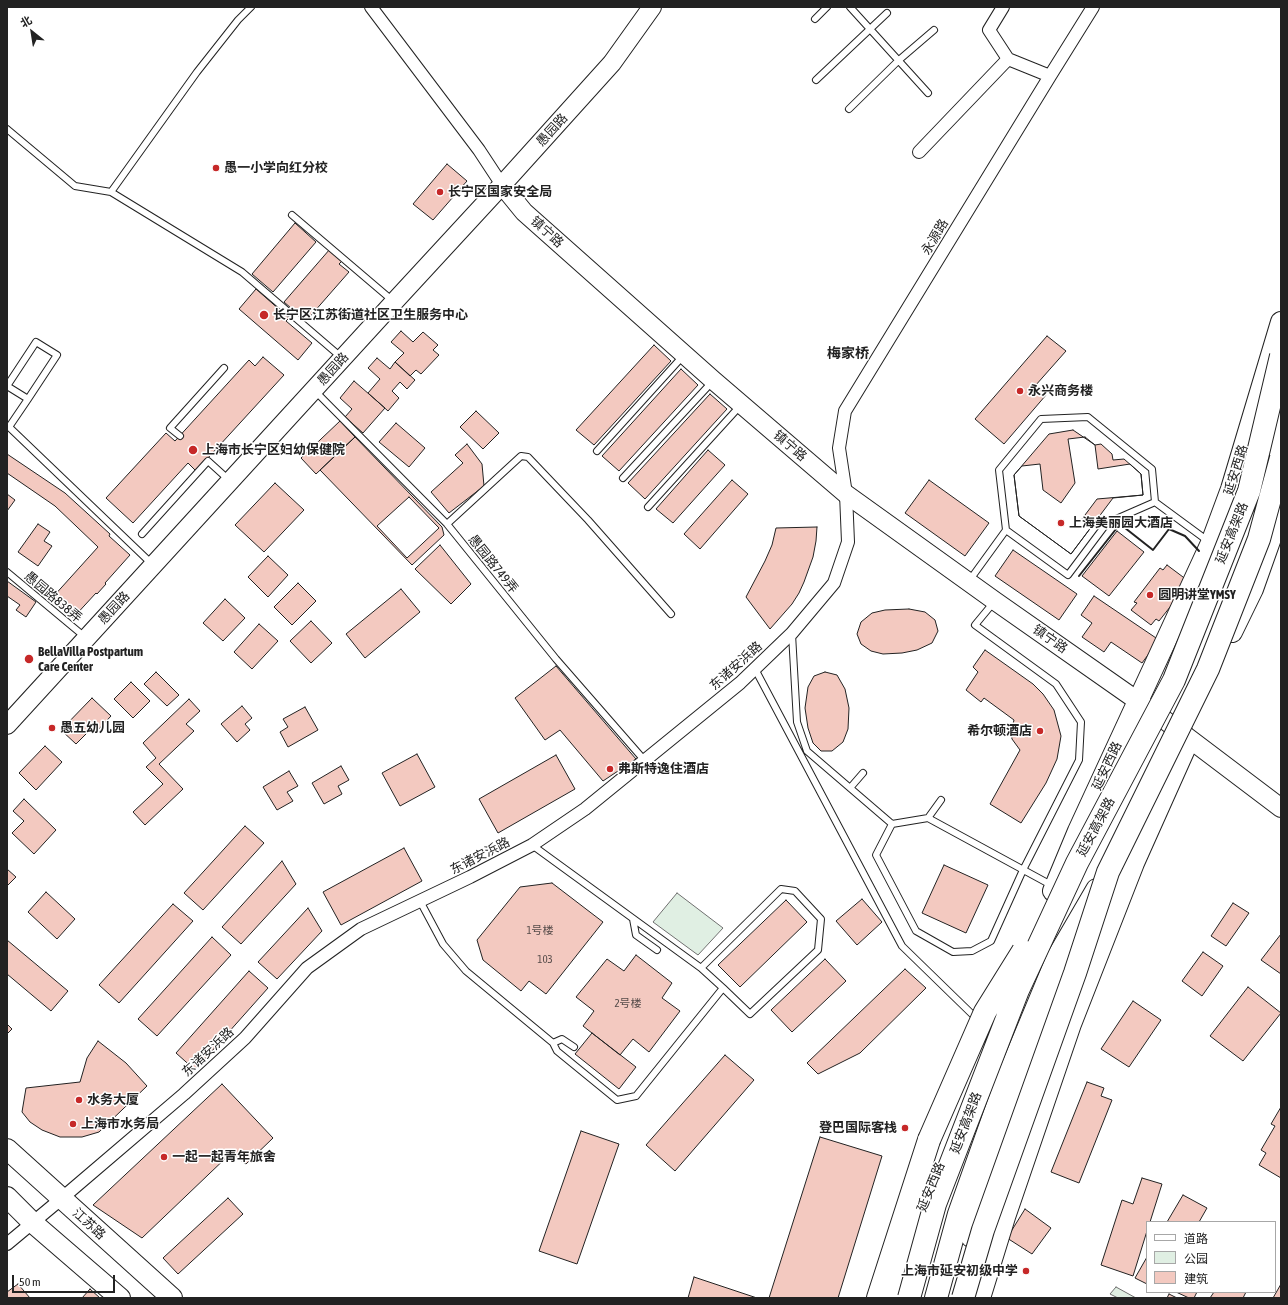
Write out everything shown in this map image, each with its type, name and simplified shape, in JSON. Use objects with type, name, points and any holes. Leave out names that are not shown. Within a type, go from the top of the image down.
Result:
[{"type":"highway","name":"延安高架路","points":[[909,1298],[935,1204],[1018,990],[1077,863],[1174,680],[1249,491],[1281,356]]},
{"type":"highway","name":"延安高架路","points":[[936,1298],[959,1214],[1006,1082],[1058,958],[1108,872],[1208,669],[1259,539],[1281,458]]},
{"type":"highway","points":[[878,1298],[929,1140],[985,1012],[1077,863]]},
{"type":"highway","points":[[962,1298],[983,1230],[1075,973],[1108,872]]},
{"type":"main road","name":"延安西路","points":[[893,1298],[912,1233],[1078,831],[1211,543],[1231,489],[1281,322]]},
{"type":"main road","points":[[954,1298],[1003,1124],[1083,925],[1182,732],[1253,589],[1281,510]]},
{"type":"main road","points":[[980,1298],[1022,1167],[1071,1024],[1134,864],[1185,749],[1182,732]]},
{"type":"main road","points":[[1033,1049],[1058,1060]]},
{"type":"main road","name":"江苏路","points":[[7,1149],[172,1298]]},
{"type":"main road","points":[[993,1158],[1022,1167]]},
{"type":"main road","points":[[7,1197],[33,1223],[120,1298]]},
{"type":"street","name":"镇宁路","points":[[371,7],[479,150],[502,185],[524,212],[713,380],[846,494],[994,601],[1138,700],[1281,808]]},
{"type":"street","name":"愚园路","points":[[7,725],[612,63],[652,7]]},
{"type":"street","points":[[1003,7],[989,30],[1008,59],[1050,76]]},
{"type":"street","name":"永源路","points":[[846,494],[839,448],[845,411],[1093,7]]},
{"type":"street","points":[[919,152],[1008,59]]},
{"type":"street","name":"东诸安浜路","points":[[7,1244],[184,1094],[245,1038],[307,968],[361,929],[470,877],[532,845],[585,809],[740,684],[792,633],[834,583],[848,542],[846,494]]},
{"type":"lane","points":[[111,192],[197,72],[250,7]]},
{"type":"lane","points":[[815,19],[827,7]]},
{"type":"lane","points":[[850,7],[928,93]]},
{"type":"lane","points":[[816,80],[887,12]]},
{"type":"lane","points":[[849,109],[899,60],[934,30]]},
{"type":"lane","points":[[7,129],[75,186],[111,192],[242,272],[343,358]]},
{"type":"lane","points":[[292,215],[394,302]]},
{"type":"lane","points":[[28,399],[7,386],[36,342],[57,355],[28,399],[9,427],[153,565]]},
{"type":"lane","points":[[597,451],[685,355]]},
{"type":"lane","points":[[180,436],[170,428],[224,368]]},
{"type":"lane","points":[[624,478],[713,380]]},
{"type":"lane","name":"愚园路749弄","points":[[314,390],[447,524],[556,659],[645,761]]},
{"type":"lane","points":[[648,507],[742,405]]},
{"type":"lane","points":[[968,582],[1006,530],[999,470],[1041,419],[1088,417],[1152,469],[1156,502],[1211,543]]},
{"type":"lane","points":[[447,524],[521,456],[528,457],[588,520],[671,614]]},
{"type":"lane","points":[[142,534],[207,461],[230,481]]},
{"type":"lane","points":[[1006,530],[1068,575],[1107,523],[1156,502]]},
{"type":"lane","name":"愚园路838弄","points":[[7,572],[86,638]]},
{"type":"lane","points":[[892,824],[876,855],[916,931],[953,952],[972,952],[991,941],[1023,870],[1079,760],[1081,722],[1056,684],[975,626],[994,601]]},
{"type":"lane","points":[[792,633],[797,722],[808,751],[892,824]]},
{"type":"lane","points":[[755,669],[902,946],[983,1025]]},
{"type":"lane","points":[[850,788],[863,773]]},
{"type":"lane","points":[[928,818],[941,800]]},
{"type":"lane","points":[[892,824],[928,818],[1055,887]]},
{"type":"lane","points":[[532,845],[701,968],[750,1014],[818,950],[821,920],[795,891],[781,889],[701,968]]},
{"type":"lane","points":[[420,901],[443,944],[466,972],[553,1043],[557,1051],[617,1100],[636,1096],[724,988]]},
{"type":"lane","points":[[633,919],[636,935],[657,950]]},
{"type":"lane","points":[[553,1043],[562,1039],[574,1047]]},
{"type":"green space","points":[[677,893],[723,928],[698,955],[653,922]]},
{"type":"green space","points":[[1116,1287],[1136,1298],[1118,1298],[1110,1294]]},
{"type":"building","name":"长宁区国家安全局","points":[[447,164],[467,181],[433,220],[413,204]]},
{"type":"building","points":[[295,223],[316,242],[273,292],[252,274]]},
{"type":"building","points":[[330,249],[343,260],[339,264],[349,272],[306,321],[284,302]]},
{"type":"building","points":[[256,289],[289,318],[286,321],[312,343],[298,360],[239,309]]},
{"type":"building","points":[[401,331],[413,342],[423,332],[438,345],[433,350],[439,355],[421,374],[416,370],[410,376],[395,362],[404,353],[391,342]]},
{"type":"building","name":"永兴商务楼","points":[[1047,336],[1066,351],[1035,386],[1046,395],[1004,444],[975,419]]},
{"type":"building","points":[[654,345],[671,361],[594,445],[576,430]]},
{"type":"building","points":[[263,357],[284,375],[196,471],[188,463],[133,523],[106,498],[166,433],[175,441],[249,360],[255,366]]},
{"type":"building","points":[[377,358],[390,369],[395,362],[415,380],[407,389],[400,382],[392,391],[399,398],[388,411],[368,393],[380,379],[368,368]]},
{"type":"building","points":[[681,369],[698,385],[619,471],[602,456]]},
{"type":"building","points":[[354,381],[385,408],[363,433],[345,417],[352,409],[340,398]]},
{"type":"building","points":[[710,394],[727,409],[645,499],[628,483]]},
{"type":"building","points":[[476,411],[499,433],[483,449],[460,427]]},
{"type":"building","points":[[340,421],[355,437],[316,474],[301,458]]},
{"type":"building","points":[[396,423],[425,448],[409,467],[379,442]]},
{"type":"building","points":[[1073,430],[1095,445],[1101,444],[1112,454],[1113,460],[1124,459],[1141,474],[1143,495],[1113,498],[1071,554],[1019,516],[1014,475],[1049,434]]},
{"type":"building","points":[[355,437],[442,527],[444,535],[412,565],[320,470]]},
{"type":"building","points":[[1085,437],[1095,445],[1098,469],[1130,464],[1141,474],[1143,495],[1097,499],[1082,519],[1092,526],[1071,554],[1019,516],[1014,475],[1022,466],[1040,464],[1043,490],[1061,503],[1075,483],[1068,439]]},
{"type":"building","points":[[467,444],[482,464],[484,486],[449,513],[431,492],[463,463],[455,455]]},
{"type":"building","points":[[708,450],[725,465],[673,523],[656,509]]},
{"type":"building","points":[[7,454],[65,493],[110,534],[109,536],[130,555],[97,594],[96,593],[73,618],[52,598],[98,547],[55,506],[7,473]]},
{"type":"building","points":[[732,480],[748,494],[700,549],[684,534]]},
{"type":"building","points":[[929,480],[989,523],[965,556],[905,513]]},
{"type":"building","points":[[275,483],[304,510],[264,552],[235,525]]},
{"type":"building","points":[[7,494],[15,500],[7,511]]},
{"type":"building","points":[[409,497],[439,528],[407,558],[377,526]]},
{"type":"building","points":[[38,524],[50,532],[44,541],[52,546],[38,566],[18,552]]},
{"type":"building","points":[[817,527],[813,557],[799,593],[792,604],[770,629],[746,597],[772,545],[776,528]]},
{"type":"building","points":[[1117,531],[1144,552],[1109,596],[1082,576]]},
{"type":"building","points":[[440,545],[471,584],[451,604],[415,569]]},
{"type":"building","points":[[1013,550],[1077,594],[1059,620],[995,576]]},
{"type":"building","points":[[268,556],[288,575],[268,597],[248,577]]},
{"type":"building","points":[[1167,565],[1187,580],[1185,588],[1159,621],[1156,619],[1151,625],[1131,610],[1137,603],[1134,602],[1160,568],[1163,570]]},
{"type":"building","points":[[7,581],[36,602],[26,617],[16,610],[20,605],[7,596]]},
{"type":"building","points":[[298,583],[316,601],[292,625],[274,607]]},
{"type":"building","points":[[401,589],[420,612],[365,658],[346,634]]},
{"type":"building","points":[[1094,596],[1159,640],[1142,663],[1111,642],[1104,652],[1082,637],[1092,623],[1081,615]]},
{"type":"building","points":[[225,599],[245,618],[223,641],[203,623]]},
{"type":"building","points":[[909,609],[925,612],[935,620],[938,631],[932,643],[917,650],[902,653],[883,654],[871,651],[861,644],[857,634],[861,622],[872,613],[885,610]]},
{"type":"building","points":[[311,621],[332,643],[311,663],[290,641]]},
{"type":"building","points":[[259,624],[278,641],[252,669],[234,652]]},
{"type":"building","points":[[985,650],[1033,684],[1043,694],[1054,710],[1061,736],[1057,759],[1046,783],[1021,823],[990,804],[1020,750],[1012,739],[1011,732],[1014,720],[984,698],[981,702],[966,690],[978,672],[973,667]]},
{"type":"building","points":[[556,666],[636,759],[603,781],[560,730],[545,740],[515,698]]},
{"type":"building","points":[[156,672],[179,695],[167,706],[144,684]]},
{"type":"building","points":[[825,672],[837,675],[845,689],[849,708],[848,729],[843,742],[832,751],[821,751],[813,743],[808,728],[805,708],[808,687],[814,676]]},
{"type":"building","points":[[131,682],[150,701],[133,718],[114,699]]},
{"type":"building","points":[[92,698],[111,716],[96,732],[92,728],[76,744],[61,730]]},
{"type":"building","points":[[189,699],[200,711],[186,724],[194,731],[159,764],[183,789],[145,825],[133,812],[163,784],[146,767],[156,758],[143,743]]},
{"type":"building","points":[[242,706],[252,718],[245,724],[250,730],[237,742],[221,724]]},
{"type":"building","points":[[305,707],[318,730],[288,747],[280,732],[288,727],[283,719]]},
{"type":"building","points":[[45,746],[62,762],[36,790],[19,773]]},
{"type":"building","points":[[417,754],[435,787],[400,806],[382,773]]},
{"type":"building","points":[[556,755],[575,789],[498,833],[479,799]]},
{"type":"building","points":[[341,766],[349,780],[338,786],[342,794],[324,804],[312,783]]},
{"type":"building","points":[[289,771],[298,786],[287,792],[293,801],[277,810],[263,787]]},
{"type":"building","points":[[24,799],[56,830],[34,854],[12,833],[24,821],[13,811]]},
{"type":"building","points":[[245,826],[264,843],[203,910],[184,893]]},
{"type":"building","points":[[404,848],[422,881],[341,925],[323,892]]},
{"type":"building","points":[[282,861],[296,884],[241,944],[222,927]]},
{"type":"building","points":[[944,865],[988,885],[966,933],[922,913]]},
{"type":"building","points":[[7,869],[16,877],[7,886]]},
{"type":"building","points":[[552,883],[603,922],[546,994],[529,981],[521,991],[483,960],[477,940],[520,887]]},
{"type":"building","points":[[46,892],[75,919],[57,939],[28,912]]},
{"type":"building","points":[[862,899],[882,922],[857,945],[836,921]]},
{"type":"building","points":[[786,900],[807,922],[740,987],[718,965]]},
{"type":"building","points":[[1233,903],[1249,913],[1226,946],[1211,936]]},
{"type":"building","points":[[173,904],[193,921],[119,1003],[99,985]]},
{"type":"building","points":[[308,908],[322,931],[277,979],[258,962]]},
{"type":"building","points":[[1281,934],[1281,974],[1261,960]]},
{"type":"building","points":[[212,937],[231,955],[157,1036],[138,1019]]},
{"type":"building","points":[[7,940],[68,991],[51,1011],[7,974]]},
{"type":"building","points":[[1203,952],[1223,966],[1202,996],[1182,981]]},
{"type":"building","points":[[636,955],[672,983],[662,998],[680,1011],[649,1052],[633,1039],[620,1055],[583,1026],[594,1011],[576,997],[607,959],[624,971]]},
{"type":"building","points":[[825,959],[846,981],[792,1032],[771,1010]]},
{"type":"building","points":[[905,969],[926,988],[860,1053],[818,1074],[807,1063]]},
{"type":"building","points":[[249,971],[268,988],[195,1070],[176,1053]]},
{"type":"building","points":[[1248,987],[1281,1013],[1243,1061],[1210,1036]]},
{"type":"building","points":[[1133,1001],[1161,1020],[1129,1067],[1101,1049]]},
{"type":"building","points":[[7,1024],[12,1029],[7,1034]]},
{"type":"building","points":[[592,1033],[636,1067],[619,1089],[575,1054]]},
{"type":"building","name":"水务大厦","points":[[98,1041],[126,1063],[147,1086],[99,1132],[82,1137],[60,1137],[42,1130],[30,1122],[22,1112],[26,1088],[80,1082],[87,1058]]},
{"type":"building","points":[[725,1055],[754,1080],[675,1171],[646,1145]]},
{"type":"building","points":[[1087,1082],[1104,1088],[1101,1096],[1112,1100],[1079,1183],[1051,1172]]},
{"type":"building","points":[[222,1084],[273,1138],[246,1164],[231,1153],[142,1238],[93,1205]]},
{"type":"building","points":[[1281,1107],[1281,1178],[1259,1165],[1266,1153],[1261,1150],[1275,1126],[1271,1124]]},
{"type":"building","points":[[581,1131],[619,1144],[577,1264],[539,1251]]},
{"type":"building","points":[[820,1137],[882,1156],[838,1298],[769,1298]]},
{"type":"building","points":[[1142,1178],[1162,1184],[1150,1221],[1146,1221],[1146,1234],[1133,1276],[1101,1265],[1122,1200],[1133,1204]]},
{"type":"building","points":[[1183,1195],[1207,1208],[1200,1221],[1168,1221]]},
{"type":"building","points":[[228,1198],[243,1214],[178,1274],[163,1258]]},
{"type":"building","points":[[1025,1209],[1051,1228],[1032,1254],[1007,1238]]},
{"type":"building","points":[[1146,1259],[1146,1284],[1135,1278]]},
{"type":"building","points":[[694,1277],[757,1298],[688,1298]]},
{"type":"building","points":[[18,1284],[30,1298],[7,1298],[7,1292]]},
{"type":"building","points":[[1281,1284],[1281,1298],[1273,1298]]},
{"type":"building","points":[[90,1289],[100,1298],[82,1298]]},
{"type":"building","points":[[1178,1293],[1196,1293],[1194,1298],[1189,1298]]},
{"type":"building","points":[[1213,1293],[1246,1293],[1243,1298],[1210,1298]]},
{"type":"building","points":[[1169,1294],[1177,1298],[1167,1298]]},
{"type":"wall","points":[[1079,576],[1120,524],[1153,550],[1169,529],[1185,536],[1199,551]]},
{"type":"place","name":"愚一小学向红分校","points":[[216,168]]},
{"type":"place","name":"长宁区国家安全局","points":[[440,192]]},
{"type":"place","name":"长宁区江苏街道社区卫生服务中心","points":[[264,315]]},
{"type":"place","name":"永兴商务楼","points":[[1020,391]]},
{"type":"place","name":"上海市长宁区妇幼保健院","points":[[193,450]]},
{"type":"place","name":"上海美丽园大酒店","points":[[1061,523]]},
{"type":"place","name":"圆明讲堂YMSY","points":[[1150,595]]},
{"type":"place","name":"BellaVilla Postpartum Care Center","points":[[29,659]]},
{"type":"place","name":"愚五幼儿园","points":[[52,728]]},
{"type":"place","name":"希尔顿酒店","points":[[1040,731]]},
{"type":"place","name":"弗斯特逸住酒店","points":[[610,769]]},
{"type":"place","name":"水务大厦","points":[[79,1100]]},
{"type":"place","name":"上海市水务局","points":[[73,1124]]},
{"type":"place","name":"登巴国际客栈","points":[[905,1128]]},
{"type":"place","name":"一起一起青年旅舍","points":[[164,1157]]},
{"type":"place","name":"上海市延安初级中学","points":[[1026,1271]]},
{"type":"district","name":"梅家桥","points":[[848,354]]}]
